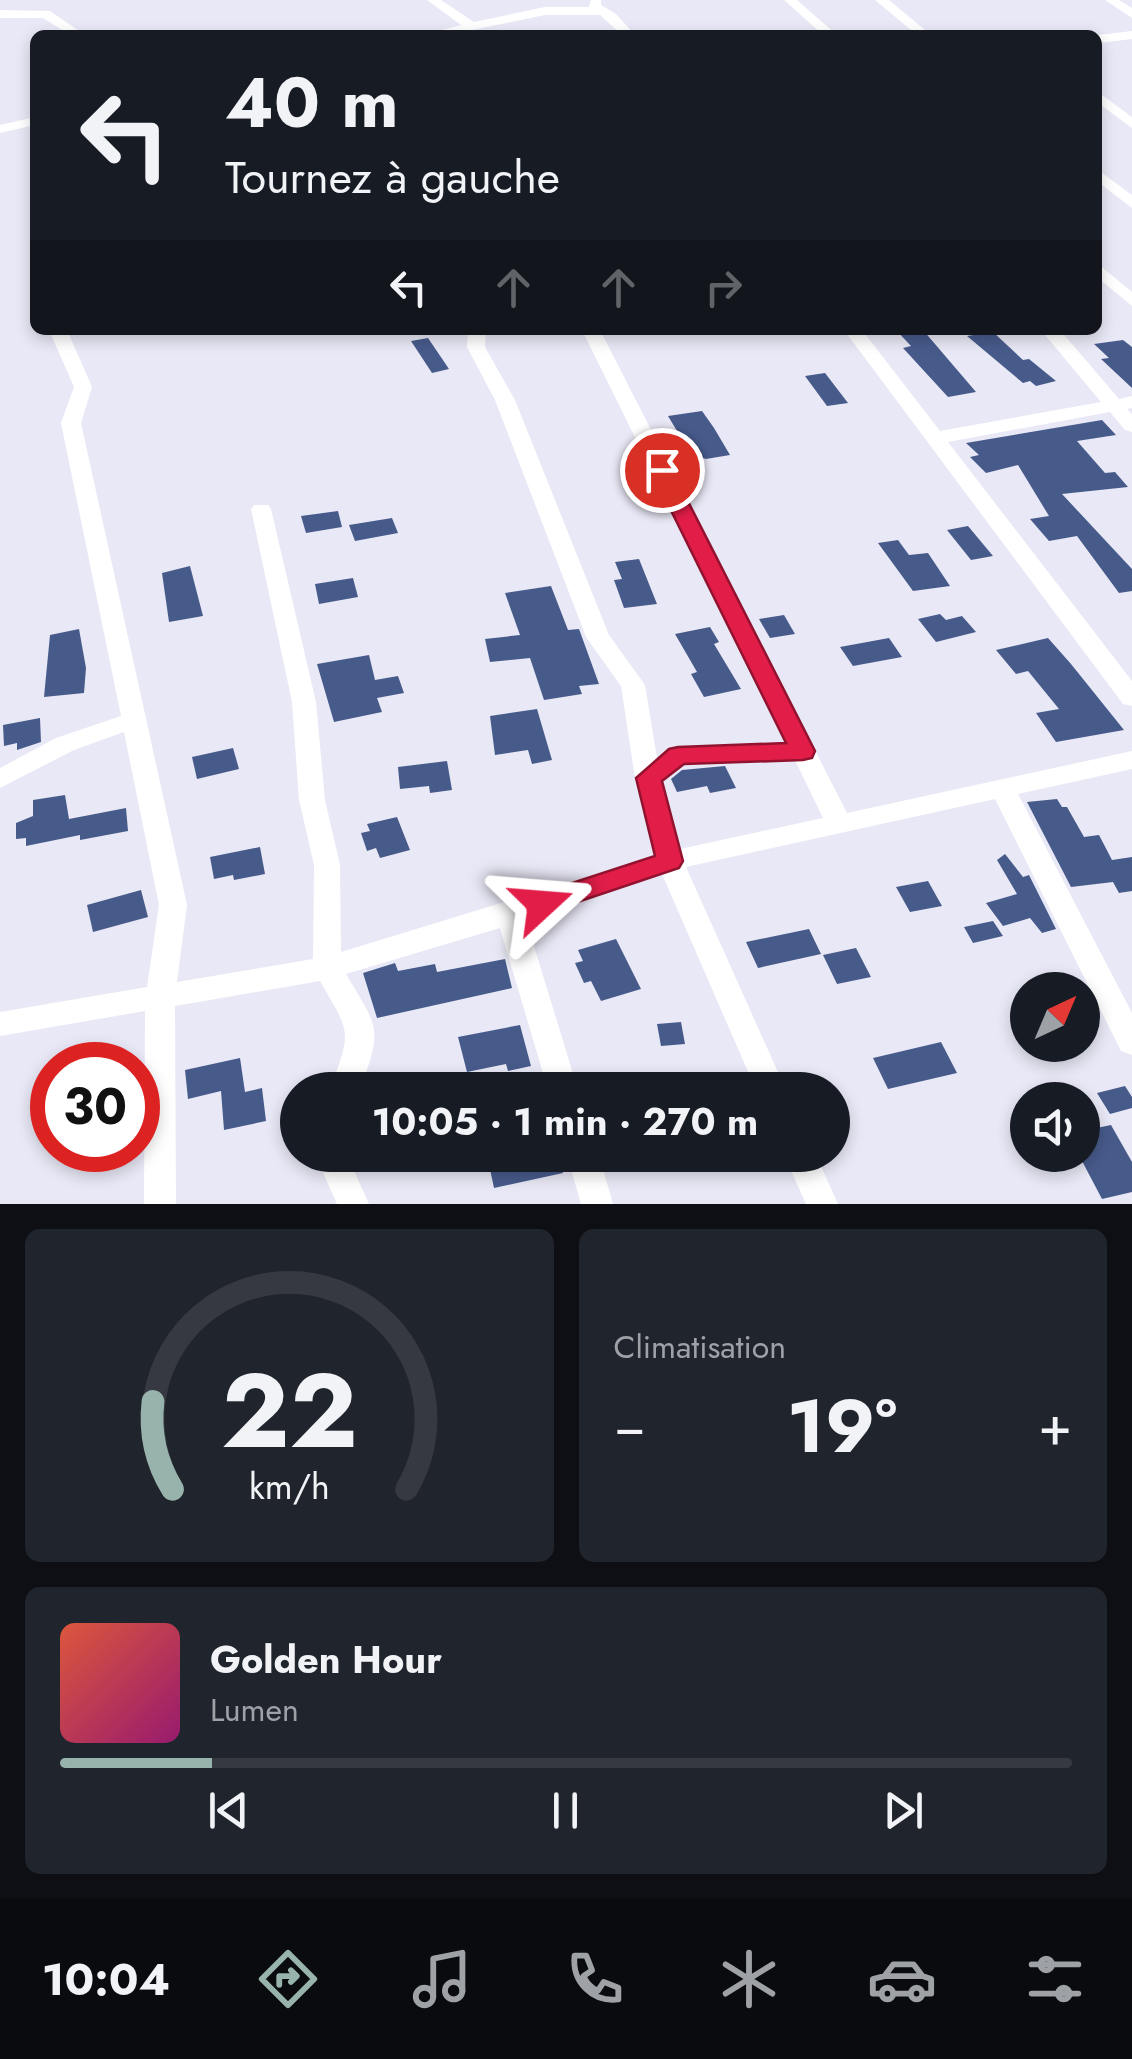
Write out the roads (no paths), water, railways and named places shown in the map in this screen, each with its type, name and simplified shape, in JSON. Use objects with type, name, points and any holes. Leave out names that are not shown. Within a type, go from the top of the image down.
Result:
[{"type":"street","points":[[433,0],[470,26]]},
{"type":"street","points":[[530,0],[545,10]]},
{"type":"street","points":[[790,0],[824,30]]},
{"type":"street","points":[[881,0],[919,30]]},
{"type":"street","points":[[1111,0],[1132,14]]},
{"type":"street","points":[[452,30],[545,10],[600,5],[624,30]]},
{"type":"street","points":[[0,14],[46,14],[72,30]]},
{"type":"street","points":[[1102,39],[1129,38]]},
{"type":"street","points":[[1102,99],[1132,124]]},
{"type":"street","points":[[0,129],[30,122]]},
{"type":"street","points":[[1102,178],[1132,203]]},
{"type":"street","points":[[1102,274],[1132,302]]},
{"type":"street","points":[[60,335],[82,387],[70,423],[174,904],[160,996],[160,1204]]},
{"type":"street","points":[[477,335],[476,346],[505,400],[598,637],[633,686],[648,778],[670,861],[763,1072]]},
{"type":"street","points":[[594,335],[839,823]]},
{"type":"street","points":[[857,335],[1132,698]]},
{"type":"street","points":[[1055,335],[1123,404],[1132,426]]},
{"type":"street","points":[[937,438],[1123,404]]},
{"type":"street","points":[[260,509],[304,702],[312,800],[326,866],[327,968],[358,1020],[362,1041],[351,1072]]},
{"type":"street","points":[[0,779],[65,744],[134,720]]},
{"type":"street","points":[[648,778],[678,756],[803,751]]},
{"type":"street","points":[[0,1024],[327,968],[670,861],[1132,760]]},
{"type":"street","points":[[1002,788],[1132,1042]]},
{"type":"street","points":[[510,914],[558,1072]]},
{"type":"street","points":[[340,1172],[354,1204]]},
{"type":"street","points":[[588,1172],[598,1204]]},
{"type":"street","points":[[808,1172],[822,1204]]}]
